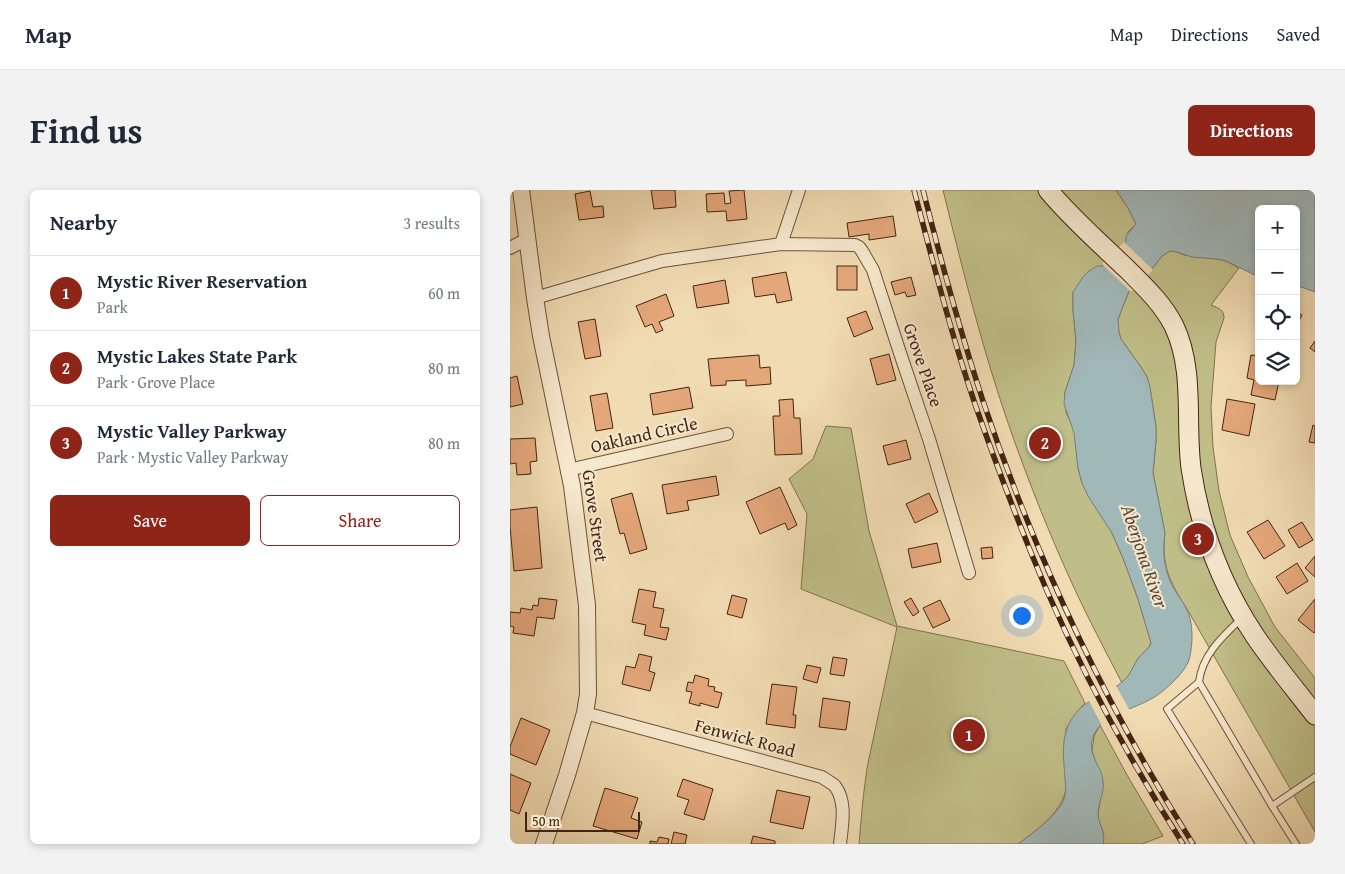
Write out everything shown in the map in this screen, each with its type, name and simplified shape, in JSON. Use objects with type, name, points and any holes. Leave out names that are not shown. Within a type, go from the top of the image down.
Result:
[{"type":"main road","points":[[1048,190],[1070,215],[1140,283],[1164,309],[1174,325],[1179,339],[1186,375],[1191,467],[1199,507],[1210,546],[1224,582],[1243,616],[1264,649],[1313,708]]},
{"type":"street","name":"Grove Street","points":[[522,190],[535,298],[544,354],[572,486],[587,605],[588,694],[586,713],[544,844]]},
{"type":"street","points":[[781,244],[799,190]]},
{"type":"street","points":[[510,248],[527,239]]},
{"type":"street","name":"Grove Place","points":[[535,298],[662,261],[781,244],[855,245],[859,247],[867,256],[873,270],[929,439],[969,573]]},
{"type":"street","name":"Oakland Circle","points":[[568,470],[727,434]]},
{"type":"street","name":"Fenwick Road","points":[[586,713],[822,777],[834,785],[842,800],[840,844]]},
{"type":"lane","points":[[1243,616],[1214,647],[1203,666],[1200,682],[1168,709],[1251,844]]},
{"type":"lane","points":[[1200,682],[1296,844]]},
{"type":"lane","points":[[1272,806],[1315,777]]},
{"type":"shaded area","points":[[943,190],[1116,190],[1136,224],[1128,232],[1127,242],[1073,292],[1076,341],[1074,365],[1065,392],[1066,413],[1075,433],[1078,468],[1082,483],[1112,533],[1123,558],[1151,642],[1122,683],[1066,571],[1039,507],[1015,442],[980,334]]},
{"type":"shaded area","points":[[1170,251],[1226,261],[1239,268],[1211,305],[1222,311],[1224,315],[1216,342],[1211,407],[1213,447],[1219,491],[1230,535],[1248,577],[1275,627],[1315,678],[1315,832],[1176,591],[1168,573],[1164,555],[1165,533],[1153,473],[1156,427],[1150,388],[1147,377],[1121,339],[1117,326],[1129,291],[1152,269],[1162,256]]},
{"type":"shaded area","points":[[826,426],[851,428],[869,531],[897,626],[1064,661],[1085,703],[1066,729],[1066,790],[1063,799],[1047,821],[1018,844],[859,844],[867,768],[897,627],[801,589],[807,514],[789,479],[813,459]]},
{"type":"shaded area","points":[[1100,725],[1163,836],[1142,844],[1103,844],[1103,832],[1098,820],[1098,814],[1103,784],[1092,751],[1094,736]]},
{"type":"water","name":"Aberjona River","points":[[1116,190],[1315,190],[1315,292],[1300,286],[1300,205],[1255,205],[1255,275],[1226,261],[1192,257],[1170,251],[1162,256],[1152,269],[1129,291],[1118,319],[1119,332],[1121,339],[1147,377],[1150,387],[1156,427],[1153,473],[1165,533],[1164,560],[1169,579],[1189,614],[1192,641],[1189,660],[1185,668],[1167,688],[1149,700],[1109,719],[1102,724],[1093,737],[1093,755],[1103,781],[1098,814],[1104,835],[1103,844],[1018,844],[1050,818],[1064,799],[1066,787],[1064,742],[1071,720],[1088,702],[1115,687],[1125,679],[1139,657],[1148,649],[1151,643],[1123,558],[1112,533],[1088,496],[1082,483],[1078,468],[1074,433],[1064,404],[1065,392],[1074,365],[1076,341],[1073,292],[1089,271],[1097,266],[1103,266],[1126,242],[1126,236],[1136,224]]},
{"type":"pier","points":[[1124,242],[1153,270],[1131,292],[1102,264]]},
{"type":"pier","points":[[1115,684],[1130,711],[1102,726],[1088,699]]},
{"type":"building","points":[[651,190],[675,190],[676,207],[654,209]]},
{"type":"building","points":[[744,190],[747,219],[727,221],[726,211],[707,212],[706,194],[724,193],[725,204],[731,203],[729,191]]},
{"type":"building","points":[[590,191],[593,207],[603,206],[604,217],[579,220],[575,194]]},
{"type":"building","points":[[893,216],[896,236],[869,240],[869,234],[849,237],[847,223]]},
{"type":"building","points":[[837,266],[857,266],[857,290],[837,290]]},
{"type":"building","points":[[786,272],[792,300],[777,303],[775,294],[755,297],[752,278]]},
{"type":"building","points":[[911,277],[916,295],[907,297],[905,292],[895,295],[891,282]]},
{"type":"building","points":[[725,280],[729,303],[697,308],[693,286]]},
{"type":"building","points":[[666,294],[674,316],[659,322],[663,330],[656,333],[652,324],[645,327],[636,306]]},
{"type":"building","points":[[866,311],[873,329],[854,337],[847,318]]},
{"type":"building","points":[[595,319],[601,356],[585,359],[578,322]]},
{"type":"building","points":[[1315,341],[1315,352],[1310,348]]},
{"type":"building","points":[[889,354],[896,380],[877,385],[870,359]]},
{"type":"building","points":[[759,355],[760,368],[770,367],[771,384],[746,386],[746,380],[726,381],[726,385],[711,386],[708,359]]},
{"type":"building","points":[[1251,355],[1255,356],[1255,385],[1278,385],[1275,400],[1251,395],[1254,380],[1247,378]]},
{"type":"building","points":[[517,376],[523,404],[510,407],[510,378]]},
{"type":"building","points":[[689,387],[693,408],[653,415],[650,394]]},
{"type":"building","points":[[607,393],[613,428],[596,431],[590,396]]},
{"type":"building","points":[[793,399],[794,418],[800,418],[802,454],[775,455],[773,416],[780,416],[779,400]]},
{"type":"building","points":[[1227,399],[1255,404],[1249,436],[1222,430]]},
{"type":"building","points":[[1313,425],[1315,426],[1315,443],[1309,442]]},
{"type":"building","points":[[535,438],[537,461],[530,462],[531,474],[517,475],[516,463],[510,464],[510,439]]},
{"type":"building","points":[[906,440],[911,459],[888,465],[883,446]]},
{"type":"building","points":[[716,476],[719,495],[687,501],[689,510],[667,514],[662,485]]},
{"type":"building","points":[[780,487],[797,525],[788,530],[785,523],[760,534],[746,502]]},
{"type":"building","points":[[632,493],[647,549],[630,554],[624,533],[620,534],[611,499]]},
{"type":"building","points":[[929,493],[938,512],[915,523],[906,504]]},
{"type":"building","points":[[537,507],[542,568],[514,571],[510,510]]},
{"type":"building","points":[[1268,520],[1285,546],[1264,559],[1247,532]]},
{"type":"building","points":[[1302,522],[1313,540],[1299,548],[1288,530]]},
{"type":"building","points":[[937,543],[941,562],[912,568],[908,549]]},
{"type":"building","points":[[992,547],[993,558],[982,559],[981,548]]},
{"type":"building","points":[[1315,556],[1315,577],[1305,568]]},
{"type":"building","points":[[1297,563],[1308,581],[1287,594],[1276,577]]},
{"type":"building","points":[[639,589],[656,592],[653,607],[664,609],[660,627],[669,628],[666,640],[644,635],[646,625],[632,622]]},
{"type":"building","points":[[732,595],[747,599],[742,618],[727,614]]},
{"type":"building","points":[[539,598],[557,600],[554,619],[537,617],[534,636],[513,633],[514,627],[510,626],[510,612],[520,613],[521,608],[532,610],[533,605],[538,606]]},
{"type":"building","points":[[911,598],[919,612],[913,616],[904,602]]},
{"type":"building","points":[[1315,599],[1315,631],[1314,633],[1298,620]]},
{"type":"building","points":[[940,600],[950,620],[933,628],[923,608]]},
{"type":"building","points":[[639,654],[652,657],[649,671],[655,673],[650,691],[622,684],[626,666],[635,668]]},
{"type":"building","points":[[833,657],[847,659],[844,676],[830,674]]},
{"type":"building","points":[[807,665],[821,668],[817,683],[803,679]]},
{"type":"building","points":[[695,675],[709,679],[708,686],[715,687],[714,691],[722,693],[718,708],[700,703],[700,706],[689,703],[692,692],[686,691],[688,682],[693,683]]},
{"type":"building","points":[[772,684],[797,687],[793,715],[796,715],[795,728],[766,724]]},
{"type":"building","points":[[823,698],[850,702],[846,730],[819,727]]},
{"type":"building","points":[[521,718],[550,730],[536,765],[510,754],[510,747]]},
{"type":"building","points":[[510,774],[531,783],[519,814],[510,810]]},
{"type":"building","points":[[683,779],[713,789],[704,820],[684,814],[689,800],[677,796]]},
{"type":"building","points":[[605,788],[638,798],[631,818],[642,822],[637,839],[593,826]]},
{"type":"building","points":[[777,790],[810,797],[803,829],[770,822]]},
{"type":"building","points":[[674,832],[687,835],[685,844],[671,844]]},
{"type":"building","points":[[753,836],[775,841],[775,844],[751,844]]},
{"type":"building","points":[[659,837],[669,839],[668,844],[650,844],[650,841],[657,842]]},
{"type":"railway","points":[[914,190],[966,378],[983,428],[1037,568],[1077,656],[1110,720],[1183,844]]},
{"type":"railway","points":[[923,190],[951,296],[983,401],[1003,459],[1049,573],[1102,684],[1161,792],[1193,844]]},
{"type":"place","name":"Mystic Lakes State Park","points":[[1045,443]]},
{"type":"place","name":"Mystic Valley Parkway","points":[[1198,539]]},
{"type":"place","name":"Mystic River Reservation","points":[[969,735]]}]
